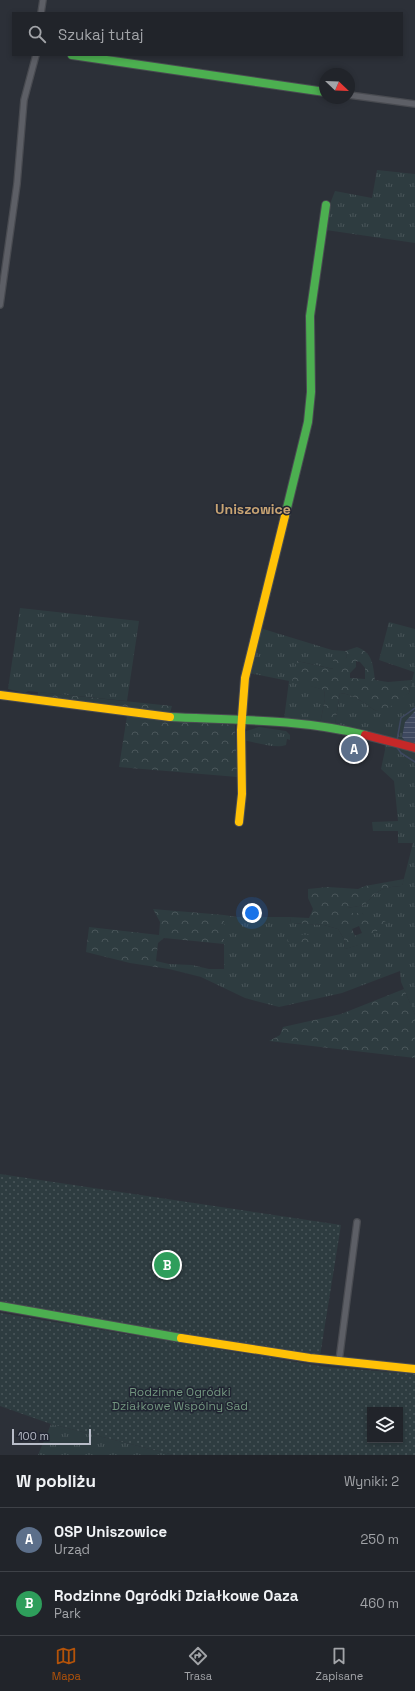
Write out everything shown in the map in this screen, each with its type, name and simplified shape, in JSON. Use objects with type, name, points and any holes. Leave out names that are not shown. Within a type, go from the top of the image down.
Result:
[{"type":"street","points":[[41,12],[43,0]]},
{"type":"street","points":[[0,305],[17,184],[24,100],[36,56]]},
{"type":"street","points":[[79,56],[319,91]]},
{"type":"street","points":[[355,96],[415,104]]},
{"type":"street","points":[[239,822],[242,794],[241,730],[245,678],[308,422],[311,392],[310,316],[326,205]]},
{"type":"street","points":[[0,695],[158,716],[302,723],[329,727],[415,748]]},
{"type":"street","points":[[339,1361],[357,1222]]},
{"type":"street","points":[[0,1306],[156,1334],[339,1361],[415,1369]]},
{"type":"green space","points":[[377,170],[415,174],[415,243],[326,230],[328,209],[335,191],[372,198]]},
{"type":"green space","points":[[20,608],[139,621],[127,701],[28,691],[25,693],[8,689]]},
{"type":"green space","points":[[389,622],[415,629],[415,1015],[401,982],[400,971],[342,993],[279,1007],[245,998],[201,977],[169,969],[169,964],[192,965],[209,969],[224,969],[224,915],[237,917],[290,917],[291,923],[324,925],[338,929],[344,939],[345,949],[358,945],[354,936],[362,933],[376,933],[362,913],[346,913],[347,908],[365,905],[373,896],[385,888],[402,886],[413,843],[398,843],[398,831],[373,831],[372,822],[398,821],[394,781],[381,769],[385,750],[384,735],[335,724],[340,693],[355,697],[376,711],[409,693],[414,672],[379,660]]},
{"type":"green space","points":[[260,628],[332,650],[345,651],[347,657],[334,669],[297,661],[311,686],[324,690],[325,699],[320,724],[284,719],[289,681],[249,673]]},
{"type":"green space","points":[[357,647],[366,653],[371,660],[374,669],[375,680],[388,682],[412,680],[409,693],[390,707],[376,711],[355,697],[340,693],[335,724],[320,724],[325,699],[324,690],[292,681],[297,661],[333,669],[333,659],[340,656],[343,660],[347,657],[345,651]],"holes":[[[356,661],[360,662],[365,668],[365,679],[350,678],[350,673],[356,667]]]},
{"type":"green space","points":[[38,692],[172,706],[168,720],[235,725],[237,777],[119,767],[127,716],[37,704]]},
{"type":"green space","points":[[259,727],[286,731],[290,735],[290,740],[287,739],[286,745],[276,746],[242,740],[243,732]]},
{"type":"green space","points":[[404,879],[402,886],[390,887],[381,890],[365,905],[347,908],[347,913],[362,913],[368,920],[380,917],[387,923],[380,925],[376,933],[362,933],[359,926],[352,929],[359,945],[345,949],[344,939],[338,929],[324,925],[291,923],[290,917],[309,918],[313,909],[308,898],[308,889],[328,887],[358,889],[365,886]]},
{"type":"green space","points":[[153,909],[224,915],[224,944],[164,938],[158,943],[156,961],[169,964],[169,969],[130,963],[86,952],[89,927],[159,935],[160,922]]},
{"type":"green space","points":[[286,934],[310,935],[309,944],[288,943]]},
{"type":"green space","points":[[404,989],[415,1015],[415,1058],[269,1041],[280,1035],[283,1027],[341,1014]]},
{"type":"green space","points":[[0,1174],[341,1225],[320,1356],[0,1305]]},
{"type":"green space","name":"Rodzinne Ogródki Działkowe Wspólny Sad","points":[[0,1313],[326,1367],[415,1374],[415,1455],[174,1455],[51,1424],[0,1406]]},
{"type":"green space","points":[[51,1424],[174,1455],[38,1455]]},
{"type":"water","points":[[415,711],[415,743],[405,741],[402,737],[405,722]]},
{"type":"waterway","points":[[397,740],[401,718],[415,708]]},
{"type":"waterway","points":[[396,746],[401,753],[415,762]]},
{"type":"traffic: fast","points":[[79,56],[319,91]]},
{"type":"traffic: fast","points":[[285,516],[308,422],[311,392],[310,316],[326,205]]},
{"type":"traffic: fast","points":[[170,717],[292,723],[365,735]]},
{"type":"traffic: fast","points":[[0,1306],[181,1338]]},
{"type":"traffic: slow","points":[[239,822],[242,794],[241,730],[245,678],[285,516]]},
{"type":"traffic: slow","points":[[0,695],[170,717]]},
{"type":"traffic: slow","points":[[181,1338],[310,1358],[415,1369]]},
{"type":"traffic: jam","points":[[365,735],[415,748]]},
{"type":"place","name":"OSP Uniszowice","points":[[354,749]]},
{"type":"place","name":"Rodzinne Ogródki Działkowe Oaza","points":[[167,1265]]},
{"type":"district","name":"Uniszowice","points":[[253,509]]}]
